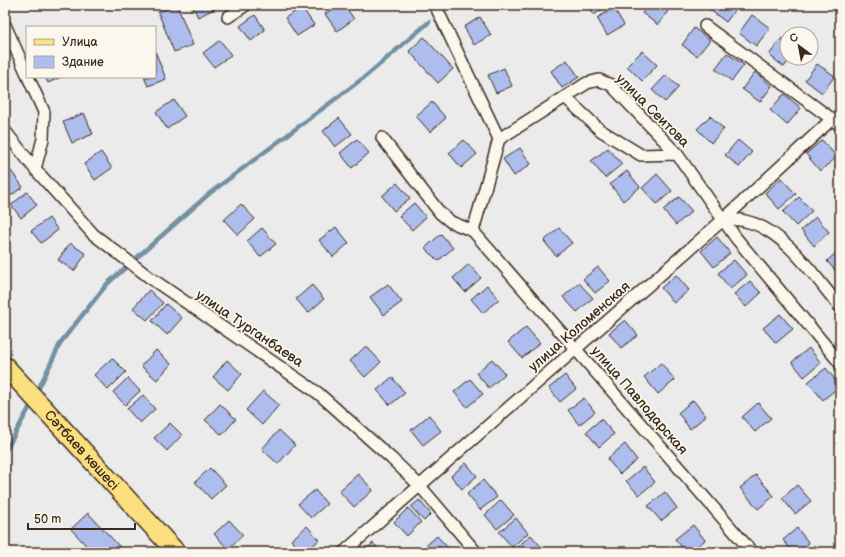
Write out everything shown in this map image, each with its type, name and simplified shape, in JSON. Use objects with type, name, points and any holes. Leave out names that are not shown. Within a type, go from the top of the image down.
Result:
[{"type":"main road","name":"Сәтбаев көшесі","points":[[8,369],[41,403],[176,552]]},
{"type":"street","points":[[228,17],[246,5]]},
{"type":"street","points":[[435,5],[499,139],[473,231]]},
{"type":"street","points":[[5,25],[26,72]]},
{"type":"street","name":"улица Коломенская","points":[[344,552],[836,122],[705,26]]},
{"type":"street","points":[[28,78],[44,112],[43,139],[35,169]]},
{"type":"street","name":"улица Сеитова","points":[[499,139],[587,83],[599,80],[611,85],[677,154],[736,238],[840,363]]},
{"type":"street","points":[[565,97],[600,130],[641,154],[677,154]]},
{"type":"street","name":"улица Турганбаева","points":[[5,131],[35,169],[93,234],[109,248],[149,277],[318,393],[420,486],[476,552]]},
{"type":"street","name":"улица Павлодарская","points":[[382,138],[440,213],[451,222],[473,231],[752,552]]},
{"type":"street","points":[[724,219],[746,221],[768,231],[789,245],[840,307]]},
{"type":"building","points":[[177,5],[193,45],[174,52],[158,12]]},
{"type":"building","points":[[192,5],[214,5],[216,8],[198,17]]},
{"type":"building","points":[[338,5],[344,5],[354,19],[337,31],[325,14]]},
{"type":"building","points":[[588,5],[609,5],[594,15]]},
{"type":"building","points":[[648,5],[659,5],[668,11],[658,25],[642,13]]},
{"type":"building","points":[[711,5],[738,6],[726,22],[709,9]]},
{"type":"building","points":[[302,7],[314,25],[297,36],[285,18]]},
{"type":"building","points":[[614,8],[624,25],[607,35],[597,18]]},
{"type":"building","points":[[255,15],[265,30],[251,41],[240,26]]},
{"type":"building","points":[[752,15],[770,28],[756,46],[739,33]]},
{"type":"building","points":[[480,17],[491,35],[474,45],[464,27]]},
{"type":"building","points":[[694,28],[710,40],[697,56],[682,45]]},
{"type":"building","points":[[424,37],[453,69],[438,83],[409,51]]},
{"type":"building","points":[[220,40],[231,55],[214,67],[203,53]]},
{"type":"building","points":[[779,42],[779,63],[769,55]]},
{"type":"building","points":[[642,51],[657,65],[642,81],[627,66]]},
{"type":"building","points":[[727,53],[744,65],[732,81],[715,69]]},
{"type":"building","points":[[156,54],[166,79],[148,86],[144,78],[156,78]]},
{"type":"building","points":[[567,60],[579,77],[562,88],[551,71]]},
{"type":"building","points":[[819,65],[835,76],[822,93],[805,80],[816,66]]},
{"type":"building","points":[[504,68],[512,86],[496,93],[488,75]]},
{"type":"building","points":[[755,72],[772,86],[760,102],[742,89]]},
{"type":"building","points":[[666,75],[679,87],[665,102],[652,90]]},
{"type":"building","points":[[46,78],[59,78],[48,83]]},
{"type":"building","points":[[784,94],[801,108],[787,125],[770,110]]},
{"type":"building","points":[[174,100],[185,116],[167,129],[156,112]]},
{"type":"building","points":[[432,102],[446,118],[430,132],[416,116]]},
{"type":"building","points":[[84,113],[93,134],[72,143],[63,122]]},
{"type":"building","points":[[710,116],[724,129],[711,143],[697,129]]},
{"type":"building","points":[[339,118],[352,134],[335,147],[323,131]]},
{"type":"building","points":[[357,139],[369,153],[352,168],[340,153]]},
{"type":"building","points":[[464,140],[477,154],[461,168],[449,153]]},
{"type":"building","points":[[738,140],[752,152],[739,167],[725,155]]},
{"type":"building","points":[[822,140],[837,157],[820,171],[806,154]]},
{"type":"building","points":[[520,148],[531,164],[514,176],[503,159]]},
{"type":"building","points":[[608,148],[622,164],[605,178],[591,161]]},
{"type":"building","points":[[101,152],[112,168],[95,180],[84,164]]},
{"type":"building","points":[[11,171],[23,187],[6,199],[5,176]]},
{"type":"building","points":[[627,171],[640,187],[623,201],[610,184]]},
{"type":"building","points":[[657,174],[672,191],[657,204],[642,188]]},
{"type":"building","points":[[781,178],[796,194],[779,209],[765,193]]},
{"type":"building","points":[[397,183],[410,198],[394,211],[382,196]]},
{"type":"building","points":[[27,192],[37,205],[21,218],[11,205]]},
{"type":"building","points":[[679,197],[692,211],[676,225],[663,210]]},
{"type":"building","points":[[799,197],[812,211],[796,226],[783,212]]},
{"type":"building","points":[[414,203],[426,217],[412,230],[399,216]]},
{"type":"building","points":[[241,204],[255,219],[238,235],[224,220]]},
{"type":"building","points":[[816,217],[829,232],[814,246],[801,230]]},
{"type":"building","points":[[49,218],[58,230],[41,243],[31,231]]},
{"type":"building","points":[[336,227],[349,243],[333,257],[319,240]]},
{"type":"building","points":[[262,228],[276,244],[260,257],[247,241]]},
{"type":"building","points":[[559,228],[572,243],[556,256],[544,241]]},
{"type":"building","points":[[441,234],[453,248],[438,261],[425,248]]},
{"type":"building","points":[[717,237],[730,253],[714,267],[701,251]]},
{"type":"building","points":[[70,243],[86,254],[74,271],[58,260]]},
{"type":"building","points":[[840,249],[840,274],[839,275],[827,261]]},
{"type":"building","points":[[734,260],[747,275],[730,289],[718,273]]},
{"type":"building","points":[[469,264],[481,278],[465,292],[453,278]]},
{"type":"building","points":[[598,267],[610,281],[595,293],[583,279]]},
{"type":"building","points":[[676,275],[689,290],[674,303],[661,288]]},
{"type":"building","points":[[750,281],[761,293],[746,307],[734,294]]},
{"type":"building","points":[[579,283],[593,298],[577,312],[563,297]]},
{"type":"building","points":[[388,284],[402,302],[384,315],[370,297]]},
{"type":"building","points":[[312,285],[324,299],[308,313],[296,299]]},
{"type":"building","points":[[487,285],[499,299],[483,313],[471,299]]},
{"type":"building","points":[[149,290],[163,303],[147,320],[133,308]]},
{"type":"building","points":[[166,304],[182,318],[167,335],[152,321]]},
{"type":"building","points":[[780,314],[793,329],[776,343],[763,328]]},
{"type":"building","points":[[625,320],[638,335],[621,348],[609,333]]},
{"type":"building","points":[[526,327],[540,343],[522,358],[508,342]]},
{"type":"building","points":[[366,346],[381,362],[365,377],[350,361]]},
{"type":"building","points":[[809,348],[821,363],[804,377],[792,362]]},
{"type":"building","points":[[156,350],[171,364],[157,380],[141,366]]},
{"type":"building","points":[[112,358],[126,372],[108,390],[94,375]]},
{"type":"building","points":[[492,359],[505,374],[489,388],[476,373]]},
{"type":"building","points":[[227,360],[242,374],[228,390],[213,377]]},
{"type":"building","points":[[661,363],[675,380],[658,394],[644,377]]},
{"type":"building","points":[[826,368],[840,386],[823,400],[808,382]]},
{"type":"building","points":[[565,375],[576,389],[560,402],[549,388]]},
{"type":"building","points":[[392,377],[405,393],[390,405],[377,390]]},
{"type":"building","points":[[128,378],[140,391],[125,405],[113,392]]},
{"type":"building","points":[[470,379],[483,394],[467,407],[454,392]]},
{"type":"building","points":[[263,391],[279,405],[262,425],[246,410]]},
{"type":"building","points":[[143,395],[155,409],[140,423],[127,409]]},
{"type":"building","points":[[584,398],[595,412],[579,425],[568,410]]},
{"type":"building","points":[[693,400],[706,416],[690,429],[678,413]]},
{"type":"building","points":[[758,403],[771,418],[755,432],[742,417]]},
{"type":"building","points":[[220,404],[236,419],[222,435],[205,420]]},
{"type":"building","points":[[429,415],[441,431],[423,445],[411,430]]},
{"type":"building","points":[[601,419],[614,434],[599,447],[586,432]]},
{"type":"building","points":[[170,423],[182,435],[167,451],[154,438]]},
{"type":"building","points":[[279,430],[295,445],[278,464],[262,449]]},
{"type":"building","points":[[625,444],[637,460],[620,474],[607,459]]},
{"type":"building","points":[[466,463],[477,476],[462,489],[451,476]]},
{"type":"building","points":[[643,467],[655,482],[639,495],[626,481]]},
{"type":"building","points":[[210,468],[226,485],[211,499],[195,482]]},
{"type":"building","points":[[358,474],[373,490],[354,507],[339,491]]},
{"type":"building","points":[[756,475],[774,496],[758,509],[740,488]]},
{"type":"building","points":[[483,480],[497,497],[480,510],[467,494]]},
{"type":"building","points":[[797,485],[811,501],[795,514],[782,498]]},
{"type":"building","points":[[315,490],[327,504],[311,518],[298,504]]},
{"type":"building","points":[[665,492],[677,508],[661,521],[648,506]]},
{"type":"building","points":[[419,500],[431,514],[424,521],[411,507]]},
{"type":"building","points":[[501,500],[514,515],[497,529],[485,515]]},
{"type":"building","points":[[408,508],[421,522],[407,536],[394,522]]},
{"type":"building","points":[[88,513],[120,547],[115,552],[92,552],[71,529]]},
{"type":"building","points":[[516,518],[528,533],[512,547],[499,532]]},
{"type":"building","points":[[229,520],[243,535],[228,549],[214,534]]},
{"type":"building","points":[[693,525],[705,540],[690,552],[686,552],[675,539]]},
{"type":"building","points":[[307,526],[319,540],[306,552],[302,552],[291,540]]},
{"type":"building","points":[[797,528],[809,543],[799,552],[793,552],[783,540]]},
{"type":"building","points":[[531,535],[544,550],[541,552],[517,552],[515,549]]},
{"type":"building","points":[[437,536],[450,550],[448,552],[423,552],[421,550]]},
{"type":"building","points":[[373,543],[381,552],[363,552]]},
{"type":"building","points":[[815,545],[821,552],[807,552]]},
{"type":"building","points":[[601,547],[605,552],[595,552]]},
{"type":"waterway","points":[[36,394],[61,342],[107,284],[210,193],[366,76],[429,22]]},
{"type":"waterway","points":[[5,452],[33,401]]}]
